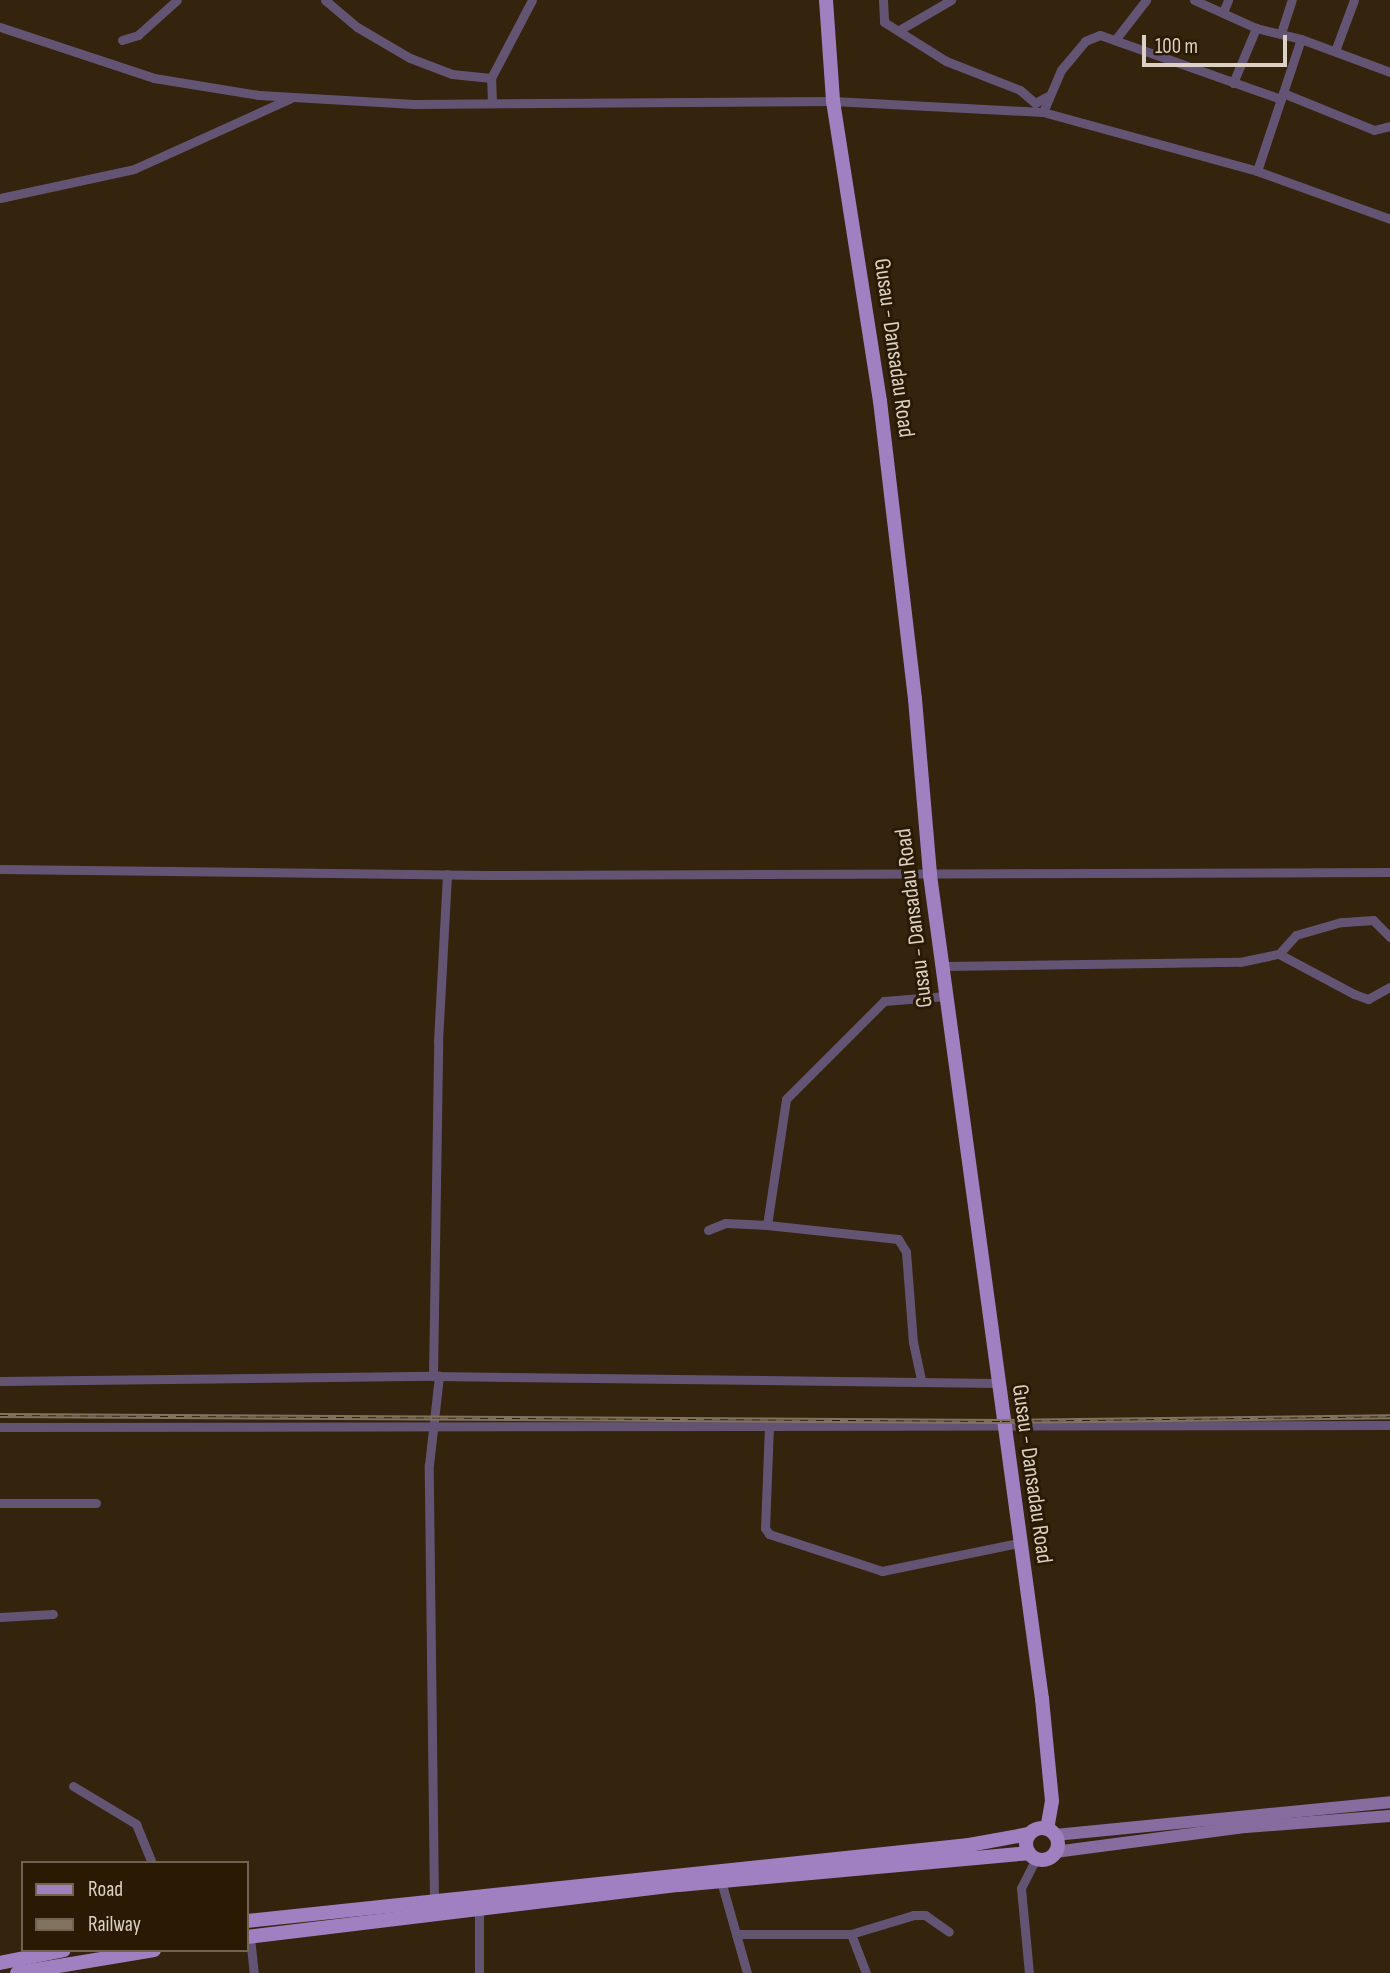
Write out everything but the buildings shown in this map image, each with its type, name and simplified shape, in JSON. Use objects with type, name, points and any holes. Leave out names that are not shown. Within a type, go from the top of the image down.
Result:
[{"type":"main road","name":"Gusau - Dansadau Road","points":[[826,0],[832,101],[880,401],[915,699],[930,875],[1019,1543],[1052,1801],[1051,1832],[1055,1852]]},
{"type":"main road","points":[[248,1921],[969,1845],[1029,1834],[1390,1802]]},
{"type":"main road","points":[[248,1937],[722,1881],[1032,1856],[1044,1859],[1055,1852],[1246,1827],[1390,1816]]},
{"type":"main road","points":[[1029,1834],[1032,1856]]},
{"type":"main road","points":[[0,1963],[54,1952]]},
{"type":"main road","points":[[17,1973],[58,1970],[144,1952]]},
{"type":"street","points":[[122,40],[138,35],[177,0]]},
{"type":"street","points":[[325,0],[357,27],[410,58],[452,74],[491,78]]},
{"type":"street","points":[[492,103],[491,78],[532,0]]},
{"type":"street","points":[[883,0],[884,22],[901,29],[946,61],[1020,90],[1035,103],[1050,94]]},
{"type":"street","points":[[901,29],[951,0]]},
{"type":"street","points":[[1115,40],[1146,0]]},
{"type":"street","points":[[1194,0],[1256,28],[1301,39],[1390,72]]},
{"type":"street","points":[[1223,12],[1228,0]]},
{"type":"street","points":[[1281,33],[1292,0]]},
{"type":"street","points":[[1335,51],[1353,0]]},
{"type":"street","points":[[0,27],[154,78],[203,89],[292,98],[492,103],[832,101],[1043,112],[1257,172],[1390,219]]},
{"type":"street","points":[[1233,83],[1256,28]]},
{"type":"street","points":[[1043,112],[1061,70],[1085,41],[1100,35],[1374,130],[1390,126]]},
{"type":"street","points":[[1257,172],[1301,39]]},
{"type":"street","points":[[0,198],[134,169],[292,98]]},
{"type":"street","points":[[0,869],[447,874],[1390,872]]},
{"type":"street","points":[[435,1901],[428,1609],[429,1465],[437,1426],[438,1041],[447,874]]},
{"type":"street","points":[[942,966],[1240,962],[1279,954],[1296,935],[1340,922],[1373,920],[1390,937]]},
{"type":"street","points":[[1279,954],[1361,997],[1368,999],[1390,986]]},
{"type":"street","points":[[767,1224],[786,1099],[884,1001],[946,996]]},
{"type":"street","points":[[708,1230],[725,1223],[767,1224],[889,1236],[904,1245],[921,1381]]},
{"type":"street","points":[[0,1381],[436,1376],[997,1383]]},
{"type":"street","points":[[769,1425],[765,1528],[769,1534],[882,1571],[1019,1543]]},
{"type":"street","points":[[0,1427],[1390,1425]]},
{"type":"street","points":[[0,1503],[96,1503]]},
{"type":"street","points":[[0,1617],[53,1614]]},
{"type":"street","points":[[73,1786],[136,1824],[151,1861]]},
{"type":"street","points":[[1029,1973],[1021,1888],[1032,1856]]},
{"type":"street","points":[[722,1881],[747,1973]]},
{"type":"street","points":[[479,1909],[479,1973]]},
{"type":"street","points":[[736,1934],[851,1934],[914,1914],[925,1915],[949,1932]]},
{"type":"street","points":[[851,1934],[866,1973]]},
{"type":"street","points":[[248,1937],[254,1973]]},
{"type":"railway","points":[[0,1415],[1002,1421],[1390,1416]]}]
